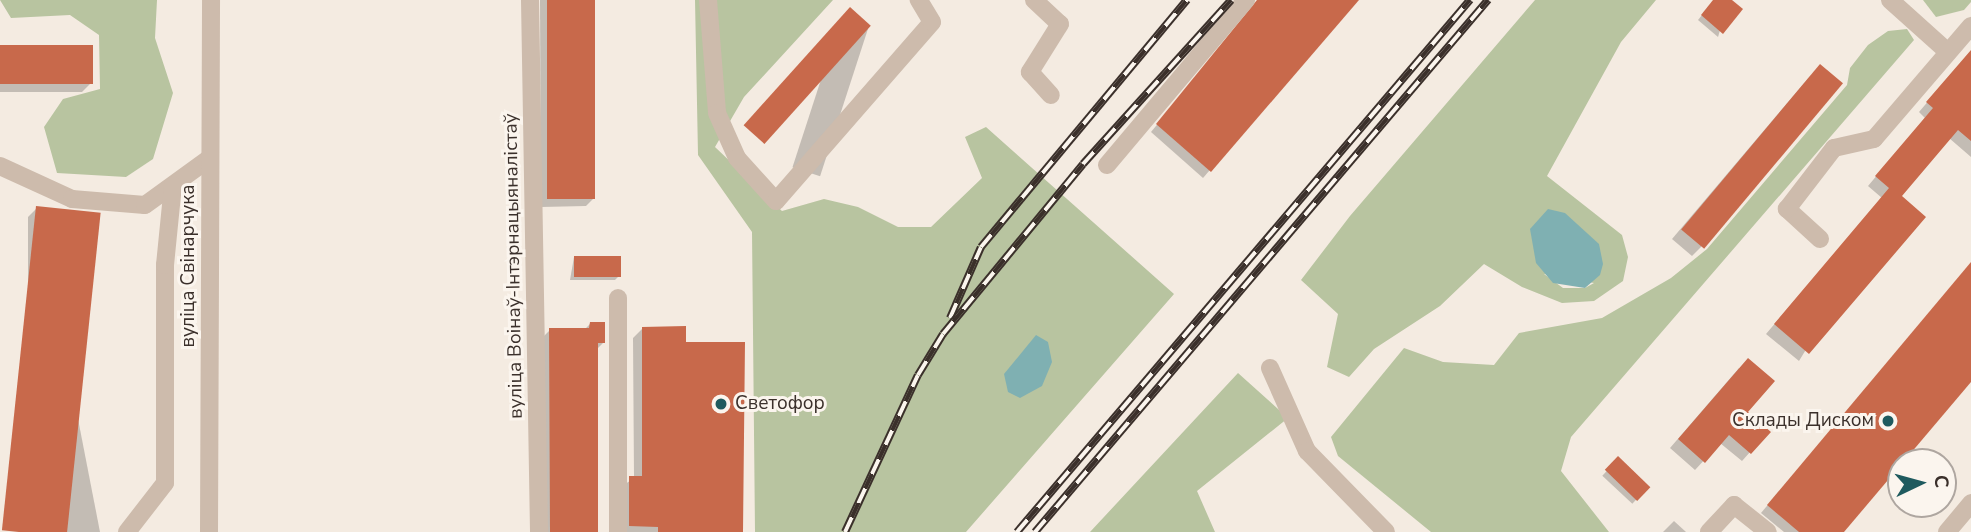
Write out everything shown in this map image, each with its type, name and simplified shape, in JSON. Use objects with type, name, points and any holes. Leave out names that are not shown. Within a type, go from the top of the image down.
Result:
[{"type":"street","name":"вуліца Свінарчука","points":[[209,532],[211,0]]},
{"type":"street","name":"вуліца Воінаў-Інтэрнацыяналістаў","points":[[530,0],[539,532]]},
{"type":"street","points":[[708,0],[717,113],[737,158],[776,201],[932,22],[919,0]]},
{"type":"street","points":[[1034,0],[1060,24],[1030,72],[1051,96]]},
{"type":"street","points":[[1107,165],[1246,0]]},
{"type":"street","points":[[1890,0],[1948,52]]},
{"type":"street","points":[[1820,239],[1787,209],[1834,148],[1874,139],[1971,26]]},
{"type":"street","points":[[0,166],[72,199],[145,205],[210,158]]},
{"type":"street","points":[[127,532],[164,483],[165,265],[173,184]]},
{"type":"street","points":[[618,298],[618,532]]},
{"type":"street","points":[[1270,369],[1307,452],[1386,532]]},
{"type":"street","points":[[1947,532],[1971,503]]},
{"type":"street","points":[[1709,532],[1734,505],[1768,532]]},
{"type":"green space","points":[[0,0],[157,0],[155,38],[173,93],[153,159],[126,177],[57,173],[44,127],[63,99],[100,89],[99,35],[70,15],[11,18]]},
{"type":"green space","points":[[695,0],[833,0],[744,97],[715,147],[782,211],[824,199],[858,207],[898,227],[931,227],[982,178],[965,137],[986,127],[1174,294],[966,532],[755,532],[752,232],[698,155]]},
{"type":"green space","points":[[1535,0],[1656,0],[1621,42],[1547,176],[1622,235],[1628,257],[1623,281],[1594,301],[1562,303],[1522,287],[1484,264],[1440,306],[1374,349],[1349,377],[1327,367],[1338,314],[1301,280],[1350,216]],"holes":[[[1544,274],[1594,283],[1585,288],[1563,288]]]},
{"type":"green space","points":[[1923,0],[1971,2],[1964,10],[1936,17]]},
{"type":"green space","points":[[1907,29],[1914,40],[1571,437],[1561,471],[1609,532],[1431,532],[1338,456],[1331,437],[1404,348],[1443,362],[1494,365],[1519,333],[1602,318],[1671,278],[1707,249],[1847,85],[1850,68],[1868,45],[1888,31]]},
{"type":"green space","points":[[1238,373],[1288,418],[1197,491],[1215,532],[1090,532]]},
{"type":"water","points":[[1548,209],[1565,213],[1599,244],[1603,264],[1600,275],[1585,288],[1553,283],[1536,263],[1530,229]]},
{"type":"water","points":[[1036,335],[1048,342],[1052,362],[1042,386],[1020,398],[1008,392],[1004,374]]},
{"type":"building","points":[[547,0],[595,0],[595,199],[547,199]]},
{"type":"building","points":[[1257,0],[1359,0],[1211,172],[1156,124]]},
{"type":"building","points":[[1713,0],[1732,0],[1743,9],[1723,34],[1701,15]]},
{"type":"building","points":[[850,7],[871,26],[764,144],[744,125]]},
{"type":"building","points":[[0,45],[93,45],[93,84],[0,84]]},
{"type":"building","points":[[1971,50],[1971,141],[1958,130],[1902,196],[1926,217],[1809,354],[1774,324],[1889,188],[1875,176],[1933,108],[1926,102]]},
{"type":"building","points":[[1820,64],[1843,83],[1704,249],[1681,229]]},
{"type":"building","points":[[36,206],[101,213],[67,532],[2,530]]},
{"type":"building","points":[[574,256],[621,256],[621,277],[574,277]]},
{"type":"building","name":"Склады Диском","points":[[1971,262],[1971,382],[1915,448],[1887,448],[1887,481],[1844,532],[1799,532],[1767,505]]},
{"type":"building","points":[[590,322],[605,322],[605,343],[598,343],[598,532],[550,532],[549,328],[589,328]]},
{"type":"building","points":[[686,326],[686,342],[745,342],[743,532],[658,532],[658,527],[629,526],[629,476],[642,476],[642,327]]},
{"type":"building","points":[[1748,358],[1775,381],[1748,412],[1771,432],[1751,454],[1729,435],[1705,463],[1678,439]]},
{"type":"building","points":[[1618,456],[1650,487],[1637,501],[1605,470]]},
{"type":"railway","points":[[950,318],[981,247],[1187,0]]},
{"type":"railway","points":[[845,532],[918,375],[943,334],[1083,164],[1231,0]]},
{"type":"railway","points":[[1017,532],[1470,0]]},
{"type":"railway","points":[[1035,532],[1488,0]]},
{"type":"place","name":"Светофор","points":[[721,404]]},
{"type":"place","name":"Склады Диском","points":[[1888,421]]}]
